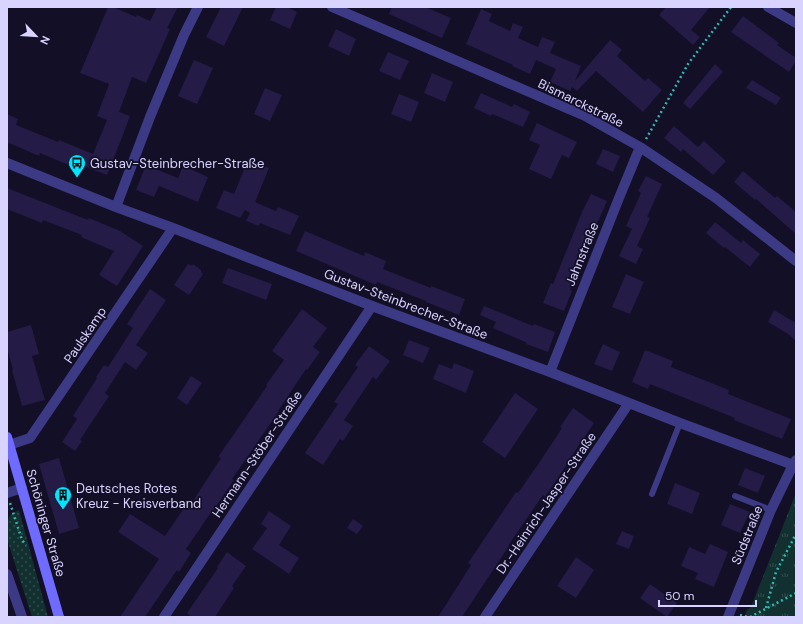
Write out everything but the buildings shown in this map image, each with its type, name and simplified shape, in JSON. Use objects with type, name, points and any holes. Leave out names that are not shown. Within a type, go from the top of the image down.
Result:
[{"type":"main road","name":"Schöninger Straße","points":[[8,441],[59,617]]},
{"type":"street","points":[[116,207],[150,117],[184,35],[198,7]]},
{"type":"street","name":"Bismarckstraße","points":[[332,7],[585,116],[640,147],[716,198],[796,261]]},
{"type":"street","points":[[768,7],[796,23]]},
{"type":"street","name":"Jahnstraße","points":[[550,372],[640,147]]},
{"type":"street","name":"Gustav-Steinbrecher-Straße","points":[[7,163],[116,207],[372,306],[550,372],[680,423],[795,464]]},
{"type":"street","name":"Paulskamp","points":[[8,441],[30,438],[173,228]]},
{"type":"street","name":"Hermann-Stöber-Straße","points":[[164,617],[372,306]]},
{"type":"street","name":"Dr.-Heinrich-Jasper-Straße","points":[[485,617],[629,403]]},
{"type":"street","name":"Südstraße","points":[[728,617],[771,510],[795,464]]},
{"type":"street","points":[[8,497],[22,488]]},
{"type":"street","points":[[7,574],[22,617]]},
{"type":"lane","points":[[652,494],[680,423]]},
{"type":"lane","points":[[735,496],[771,510]]},
{"type":"path","points":[[640,147],[688,64],[731,7]]},
{"type":"path","points":[[8,497],[22,540],[26,545],[38,544]]},
{"type":"path","points":[[766,608],[776,572],[796,534]]},
{"type":"path","points":[[750,617],[796,593]]},
{"type":"green space","points":[[796,493],[796,617],[744,617],[747,610],[751,607]]},
{"type":"green space","points":[[19,510],[48,617],[32,617],[7,539],[7,522],[11,514]]},
{"type":"place","name":"Gustav-Steinbrecher-Straße","points":[[77,178]]},
{"type":"place","name":"Deutsches Rotes Kreuz - Kreisverband","points":[[63,510]]}]
